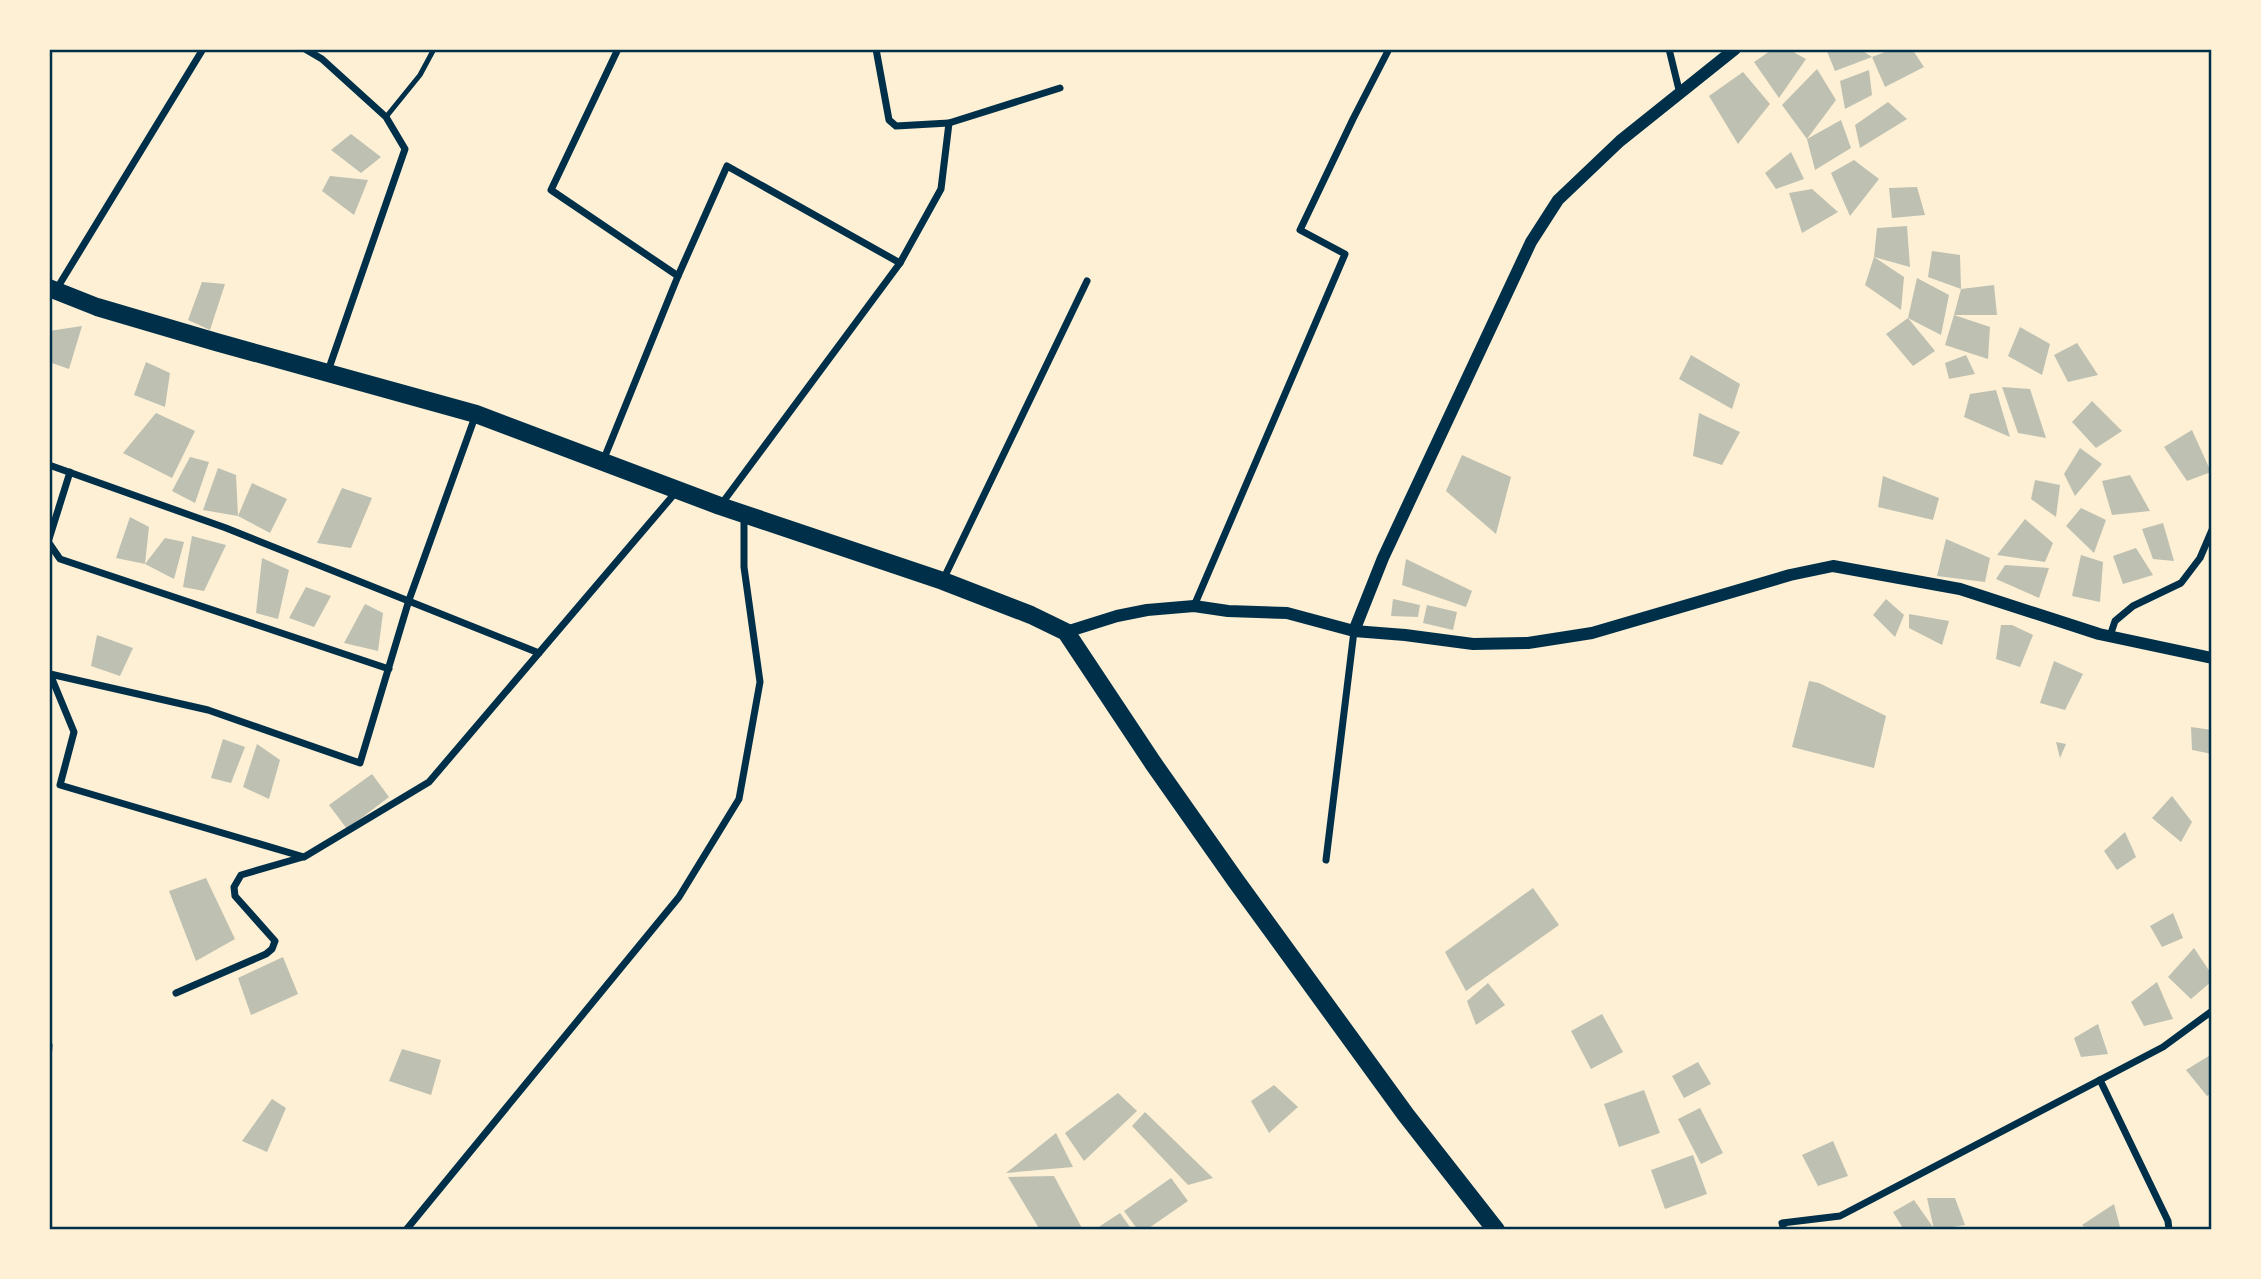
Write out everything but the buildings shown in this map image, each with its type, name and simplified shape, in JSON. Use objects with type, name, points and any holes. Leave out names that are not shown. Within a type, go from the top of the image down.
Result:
[{"type":"main road","points":[[52,289],[97,307],[477,414],[677,491],[943,580],[1066,632],[1236,881],[1406,1115],[1496,1230]]},
{"type":"street","points":[[52,289],[203,49]]},
{"type":"street","points":[[305,49],[322,60],[386,117],[405,149],[328,372]]},
{"type":"street","points":[[618,49],[551,190],[678,276]]},
{"type":"street","points":[[876,49],[889,120],[896,126],[949,123],[1060,88]]},
{"type":"street","points":[[1194,606],[1345,254],[1300,230],[1389,49]]},
{"type":"street","points":[[1669,49],[1681,94]]},
{"type":"street","points":[[1326,860],[1354,631],[1382,558],[1531,242],[1558,200],[1620,141],[1735,49]]},
{"type":"street","points":[[720,506],[900,263],[941,189],[949,123]]},
{"type":"street","points":[[603,461],[678,276],[727,166],[900,263]]},
{"type":"street","points":[[943,580],[1087,281]]},
{"type":"street","points":[[50,673],[208,710],[360,763],[408,600],[477,414]]},
{"type":"street","points":[[49,465],[226,528],[539,653]]},
{"type":"street","points":[[69,472],[49,541],[60,559],[389,669]]},
{"type":"street","points":[[176,993],[272,949],[275,941],[235,896],[234,887],[242,875],[304,857],[429,782],[677,491]]},
{"type":"street","points":[[406,1230],[678,897],[739,799],[760,682],[744,566],[744,513]]},
{"type":"street","points":[[2110,636],[2115,621],[2133,607],[2181,583],[2200,558],[2212,530]]},
{"type":"street","points":[[1066,632],[1117,616],[1194,606],[1228,611],[1287,613],[1354,631],[1473,645],[1528,643],[1592,633],[1790,575],[1833,566],[1960,589],[2110,636],[2212,658]]},
{"type":"street","points":[[50,673],[74,732],[60,785],[304,857]]},
{"type":"street","points":[[1784,1230],[1782,1223],[1840,1216],[2163,1047],[2212,1011]]},
{"type":"street","points":[[2100,1080],[2168,1221],[2169,1230]]},
{"type":"lane","points":[[386,117],[420,75],[434,49]]},
{"type":"lane","points":[[49,1061],[50,1045]]}]
